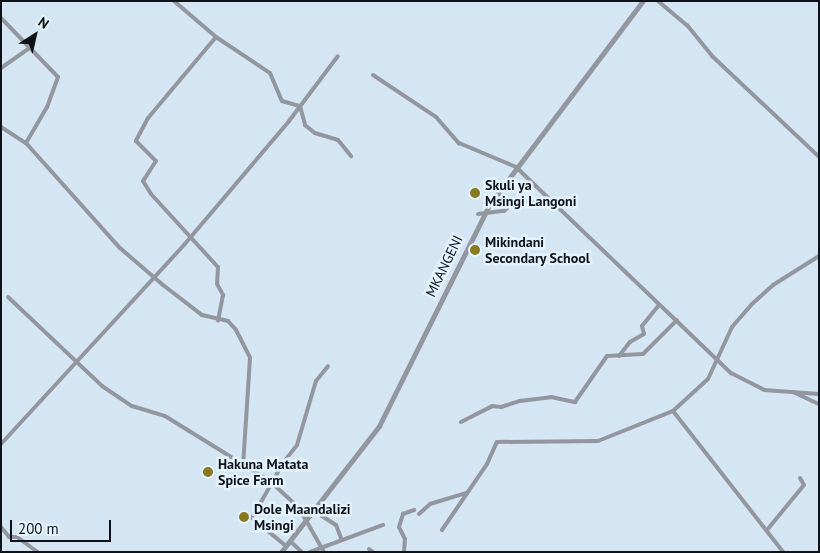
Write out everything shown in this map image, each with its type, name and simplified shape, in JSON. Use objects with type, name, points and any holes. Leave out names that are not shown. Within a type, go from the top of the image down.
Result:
[{"type":"street","points":[[174,1],[216,37],[270,73],[282,101],[300,106]]},
{"type":"street","name":"MKANGENI","points":[[281,552],[379,426],[485,214],[517,171],[516,167],[643,1]]},
{"type":"street","points":[[658,1],[687,25],[712,56],[819,158]]},
{"type":"street","points":[[1,18],[58,77],[47,107],[26,143]]},
{"type":"street","points":[[216,37],[148,118],[136,141],[156,161],[143,181],[173,220],[191,236],[218,267],[217,284],[223,295],[218,321]]},
{"type":"street","points":[[1,68],[30,48]]},
{"type":"street","points":[[1,444],[191,236],[300,106],[338,56]]},
{"type":"street","points":[[373,75],[436,117],[459,143],[516,167],[677,320],[716,360],[748,384],[793,392],[819,394]]},
{"type":"street","points":[[300,106],[305,125],[338,140],[351,156]]},
{"type":"street","points":[[1,127],[26,143],[120,248],[202,314],[231,324],[250,358],[242,466]]},
{"type":"street","points":[[478,214],[504,211],[516,200],[555,204]]},
{"type":"street","points":[[442,530],[467,493],[497,442],[598,441],[673,411],[704,384],[732,326],[752,304],[773,285],[819,256]]},
{"type":"street","points":[[8,297],[76,363],[132,406],[165,416],[273,484],[307,519],[324,552]]},
{"type":"street","points":[[619,356],[630,342],[644,334],[642,326],[660,305]]},
{"type":"street","points":[[461,422],[492,406],[551,397],[575,402],[600,362],[607,356],[643,354],[677,320]]},
{"type":"street","points":[[286,546],[252,518],[273,484],[283,463],[297,445],[316,381],[328,366]]},
{"type":"street","points":[[793,392],[819,404]]},
{"type":"street","points":[[673,411],[783,552]]},
{"type":"street","points":[[767,530],[804,484],[800,478]]},
{"type":"street","points":[[419,514],[430,504],[467,493]]},
{"type":"street","points":[[319,505],[322,516],[337,526],[341,538]]},
{"type":"street","points":[[402,552],[405,539],[400,527],[403,514],[414,510]]},
{"type":"street","points":[[310,552],[322,545],[383,525]]},
{"type":"street","points":[[1,527],[9,537],[17,537],[38,552]]},
{"type":"street","points":[[290,541],[302,552]]},
{"type":"place","name":"Skuli ya Msingi Langoni","points":[[475,193]]},
{"type":"place","name":"Mikindani Secondary School","points":[[475,250]]},
{"type":"place","name":"Hakuna Matata Spice Farm","points":[[208,472]]},
{"type":"place","name":"Dole Maandalizi Msingi","points":[[244,517]]}]
